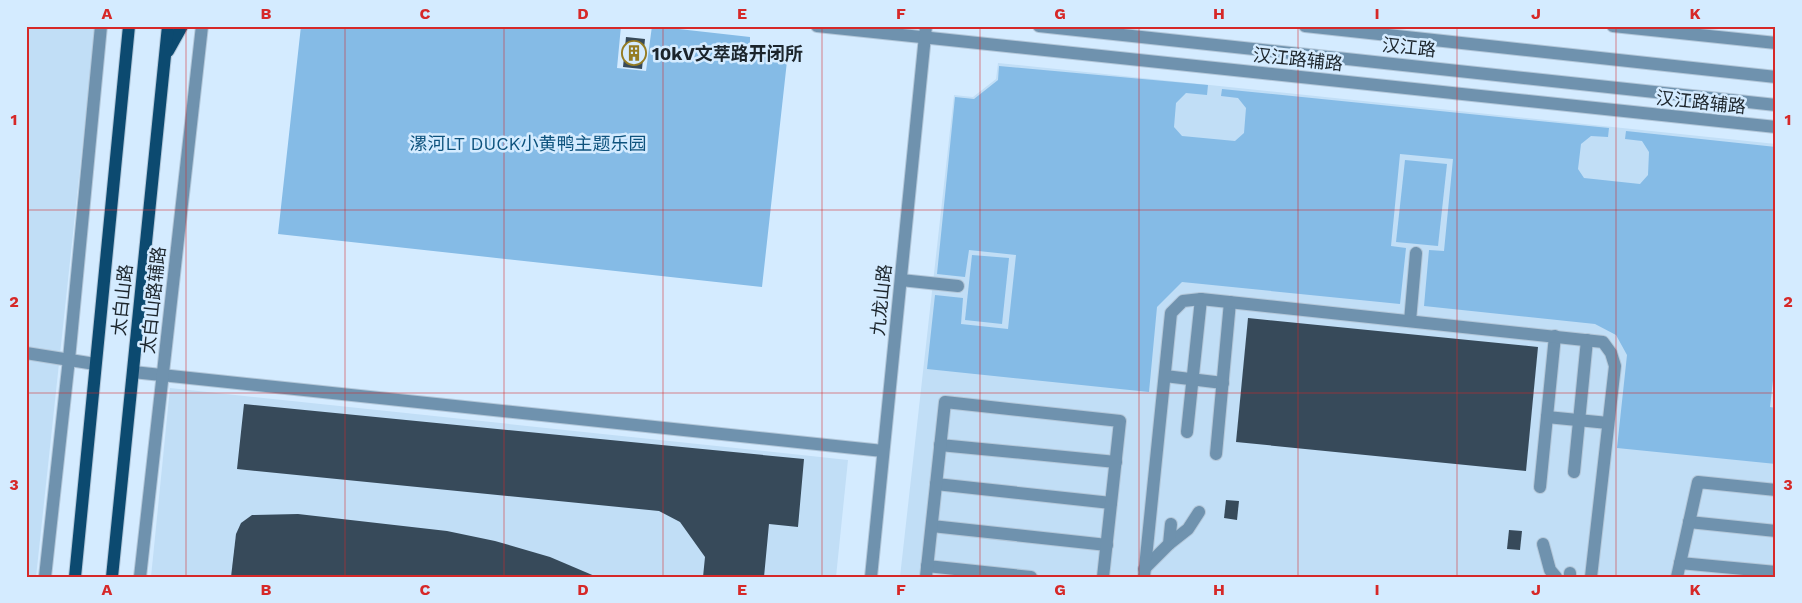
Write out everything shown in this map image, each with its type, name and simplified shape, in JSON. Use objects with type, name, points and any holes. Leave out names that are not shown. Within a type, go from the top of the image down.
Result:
[{"type":"main road","points":[[121,26],[126,50]]},
{"type":"main road","name":"太白山路","points":[[75,577],[129,26]]},
{"type":"main road","name":"太白山路","points":[[112,577],[168,26]]},
{"type":"main road","points":[[165,55],[182,26]]},
{"type":"street","points":[[45,577],[69,359],[101,26]]},
{"type":"street","name":"太白山路辅路","points":[[140,577],[202,26]]},
{"type":"street","name":"汉江路辅路","points":[[817,26],[925,32],[1776,127]]},
{"type":"street","name":"汉江路","points":[[1039,26],[1776,104]]},
{"type":"street","name":"汉江路","points":[[1305,26],[1776,77]]},
{"type":"street","points":[[1613,26],[1776,43]]},
{"type":"street","name":"九龙山路","points":[[871,577],[925,32]]},
{"type":"street","points":[[1410,321],[1416,253]]},
{"type":"street","points":[[900,280],[958,286]]},
{"type":"street","points":[[1187,432],[1201,299]]},
{"type":"street","points":[[1144,573],[1171,313],[1183,301],[1201,299],[1603,342],[1611,353],[1615,366],[1591,577]]},
{"type":"street","points":[[1216,454],[1230,302]]},
{"type":"street","points":[[1540,487],[1555,336]]},
{"type":"street","points":[[1574,472],[1587,340]]},
{"type":"street","points":[[26,353],[95,364]]},
{"type":"street","points":[[133,372],[883,451]]},
{"type":"street","points":[[1165,376],[1223,383]]},
{"type":"street","points":[[1031,577],[927,571],[945,402],[1120,422],[1103,577]]},
{"type":"street","points":[[1547,417],[1608,423]]},
{"type":"street","points":[[940,445],[1116,462]]},
{"type":"street","points":[[1677,577],[1698,482],[1776,490]]},
{"type":"street","points":[[936,484],[1111,503]]},
{"type":"street","points":[[1144,573],[1169,544],[1188,529],[1199,512]]},
{"type":"street","points":[[1689,522],[1776,531]]},
{"type":"street","points":[[1169,544],[1171,524]]},
{"type":"street","points":[[932,526],[1107,545]]},
{"type":"street","points":[[1543,544],[1550,570],[1556,577]]},
{"type":"street","points":[[1680,563],[1776,572]]},
{"type":"shaded area","points":[[26,26],[94,26],[95,29],[36,577],[26,577]]},
{"type":"shaded area","points":[[998,63],[1776,144],[1776,577],[900,577],[954,95],[973,97],[996,79]]},
{"type":"shaded area","points":[[170,388],[848,460],[836,577],[151,577]]},
{"type":"green space","name":"漯河LT DUCK小黄鸭主题乐园","points":[[301,26],[621,26],[617,68],[646,71],[652,26],[750,37],[750,48],[788,52],[762,287],[278,234]]},
{"type":"green space","points":[[999,66],[1208,85],[1207,95],[1186,93],[1176,103],[1174,127],[1182,136],[1235,141],[1244,133],[1246,108],[1238,98],[1221,96],[1222,89],[1609,128],[1608,137],[1591,136],[1581,144],[1578,169],[1584,178],[1640,184],[1648,175],[1649,152],[1642,141],[1625,139],[1626,131],[1776,147],[1776,354],[1770,407],[1776,408],[1776,464],[1617,448],[1627,355],[1616,335],[1595,324],[1424,306],[1429,250],[1444,251],[1453,159],[1400,154],[1391,246],[1406,248],[1400,304],[1182,282],[1157,307],[1149,392],[927,369],[935,295],[963,298],[961,324],[1008,329],[1016,255],[969,250],[965,277],[937,274],[955,97],[974,99],[998,80]]},
{"type":"green space","points":[[1405,160],[1447,164],[1438,246],[1396,242]]},
{"type":"green space","points":[[972,255],[1009,258],[1002,324],[965,320]]},
{"type":"building","name":"10kV文萃路开闭所","points":[[626,37],[645,39],[642,69],[623,67]]},
{"type":"building","points":[[1248,318],[1538,347],[1526,471],[1236,442]]},
{"type":"building","points":[[244,404],[804,459],[798,527],[769,524],[764,577],[703,577],[705,557],[680,522],[659,511],[237,469]]},
{"type":"building","points":[[1226,500],[1239,501],[1237,520],[1224,518]]},
{"type":"building","points":[[298,514],[447,531],[495,541],[550,557],[597,577],[231,577],[236,534],[241,523],[252,515]]},
{"type":"building","points":[[1509,530],[1522,531],[1520,550],[1507,549]]},
{"type":"place","name":"10kV文萃路开闭所","points":[[634,53]]}]
